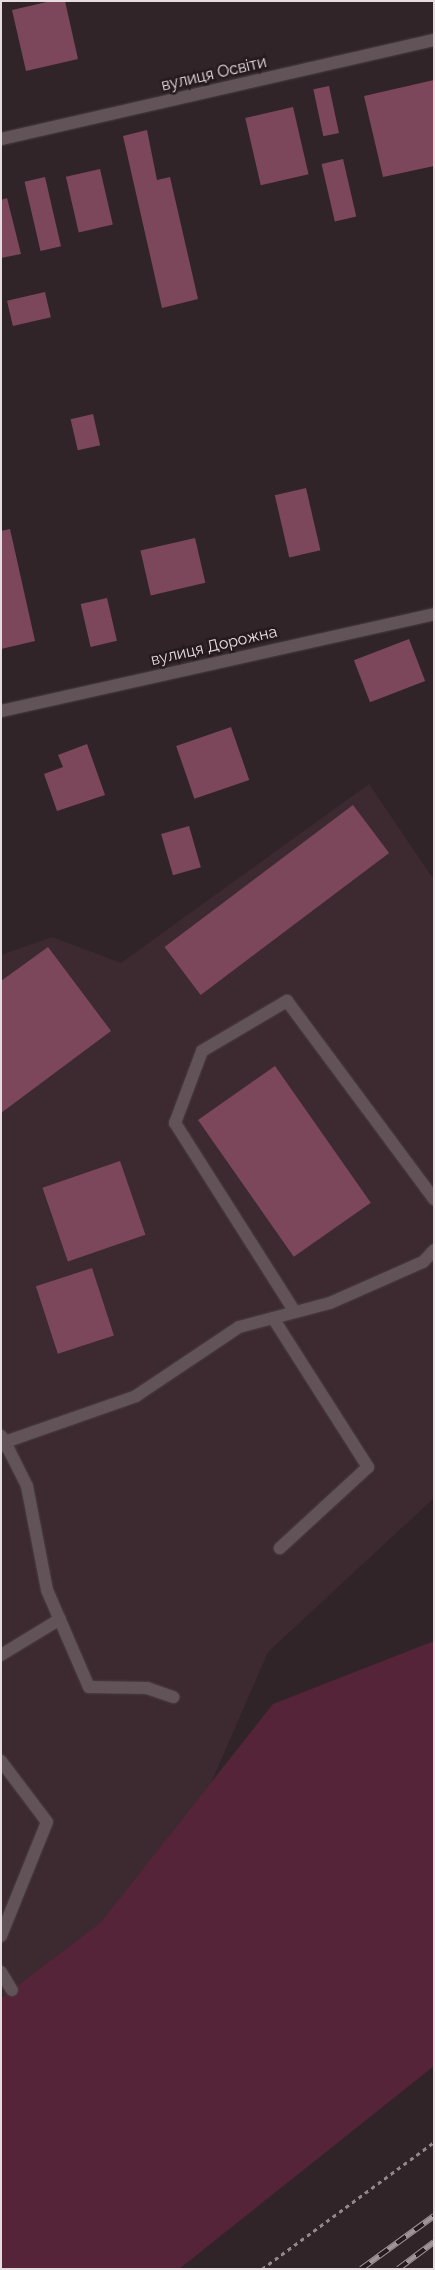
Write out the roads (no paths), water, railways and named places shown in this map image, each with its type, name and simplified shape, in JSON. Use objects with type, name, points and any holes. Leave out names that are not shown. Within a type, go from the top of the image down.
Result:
[{"type":"street","name":"вулиця Освіти","points":[[1,139],[434,40]]},
{"type":"street","name":"вулиця Дорожна","points":[[1,711],[434,614]]},
{"type":"street","points":[[295,1312],[175,1123],[202,1052],[287,1000],[434,1199]]},
{"type":"street","points":[[173,1697],[147,1688],[89,1687],[47,1590],[27,1486],[2,1441],[136,1396],[239,1327],[330,1303],[423,1262],[434,1250]]},
{"type":"street","points":[[273,1318],[368,1467],[280,1548]]},
{"type":"street","points":[[1,1655],[60,1619]]},
{"type":"street","points":[[1,1761],[47,1822],[1,1936]]},
{"type":"street","points":[[1,1972],[12,1990]]},
{"type":"railway","points":[[361,2269],[434,2216]]},
{"type":"railway","points":[[398,2269],[434,2242]]}]
